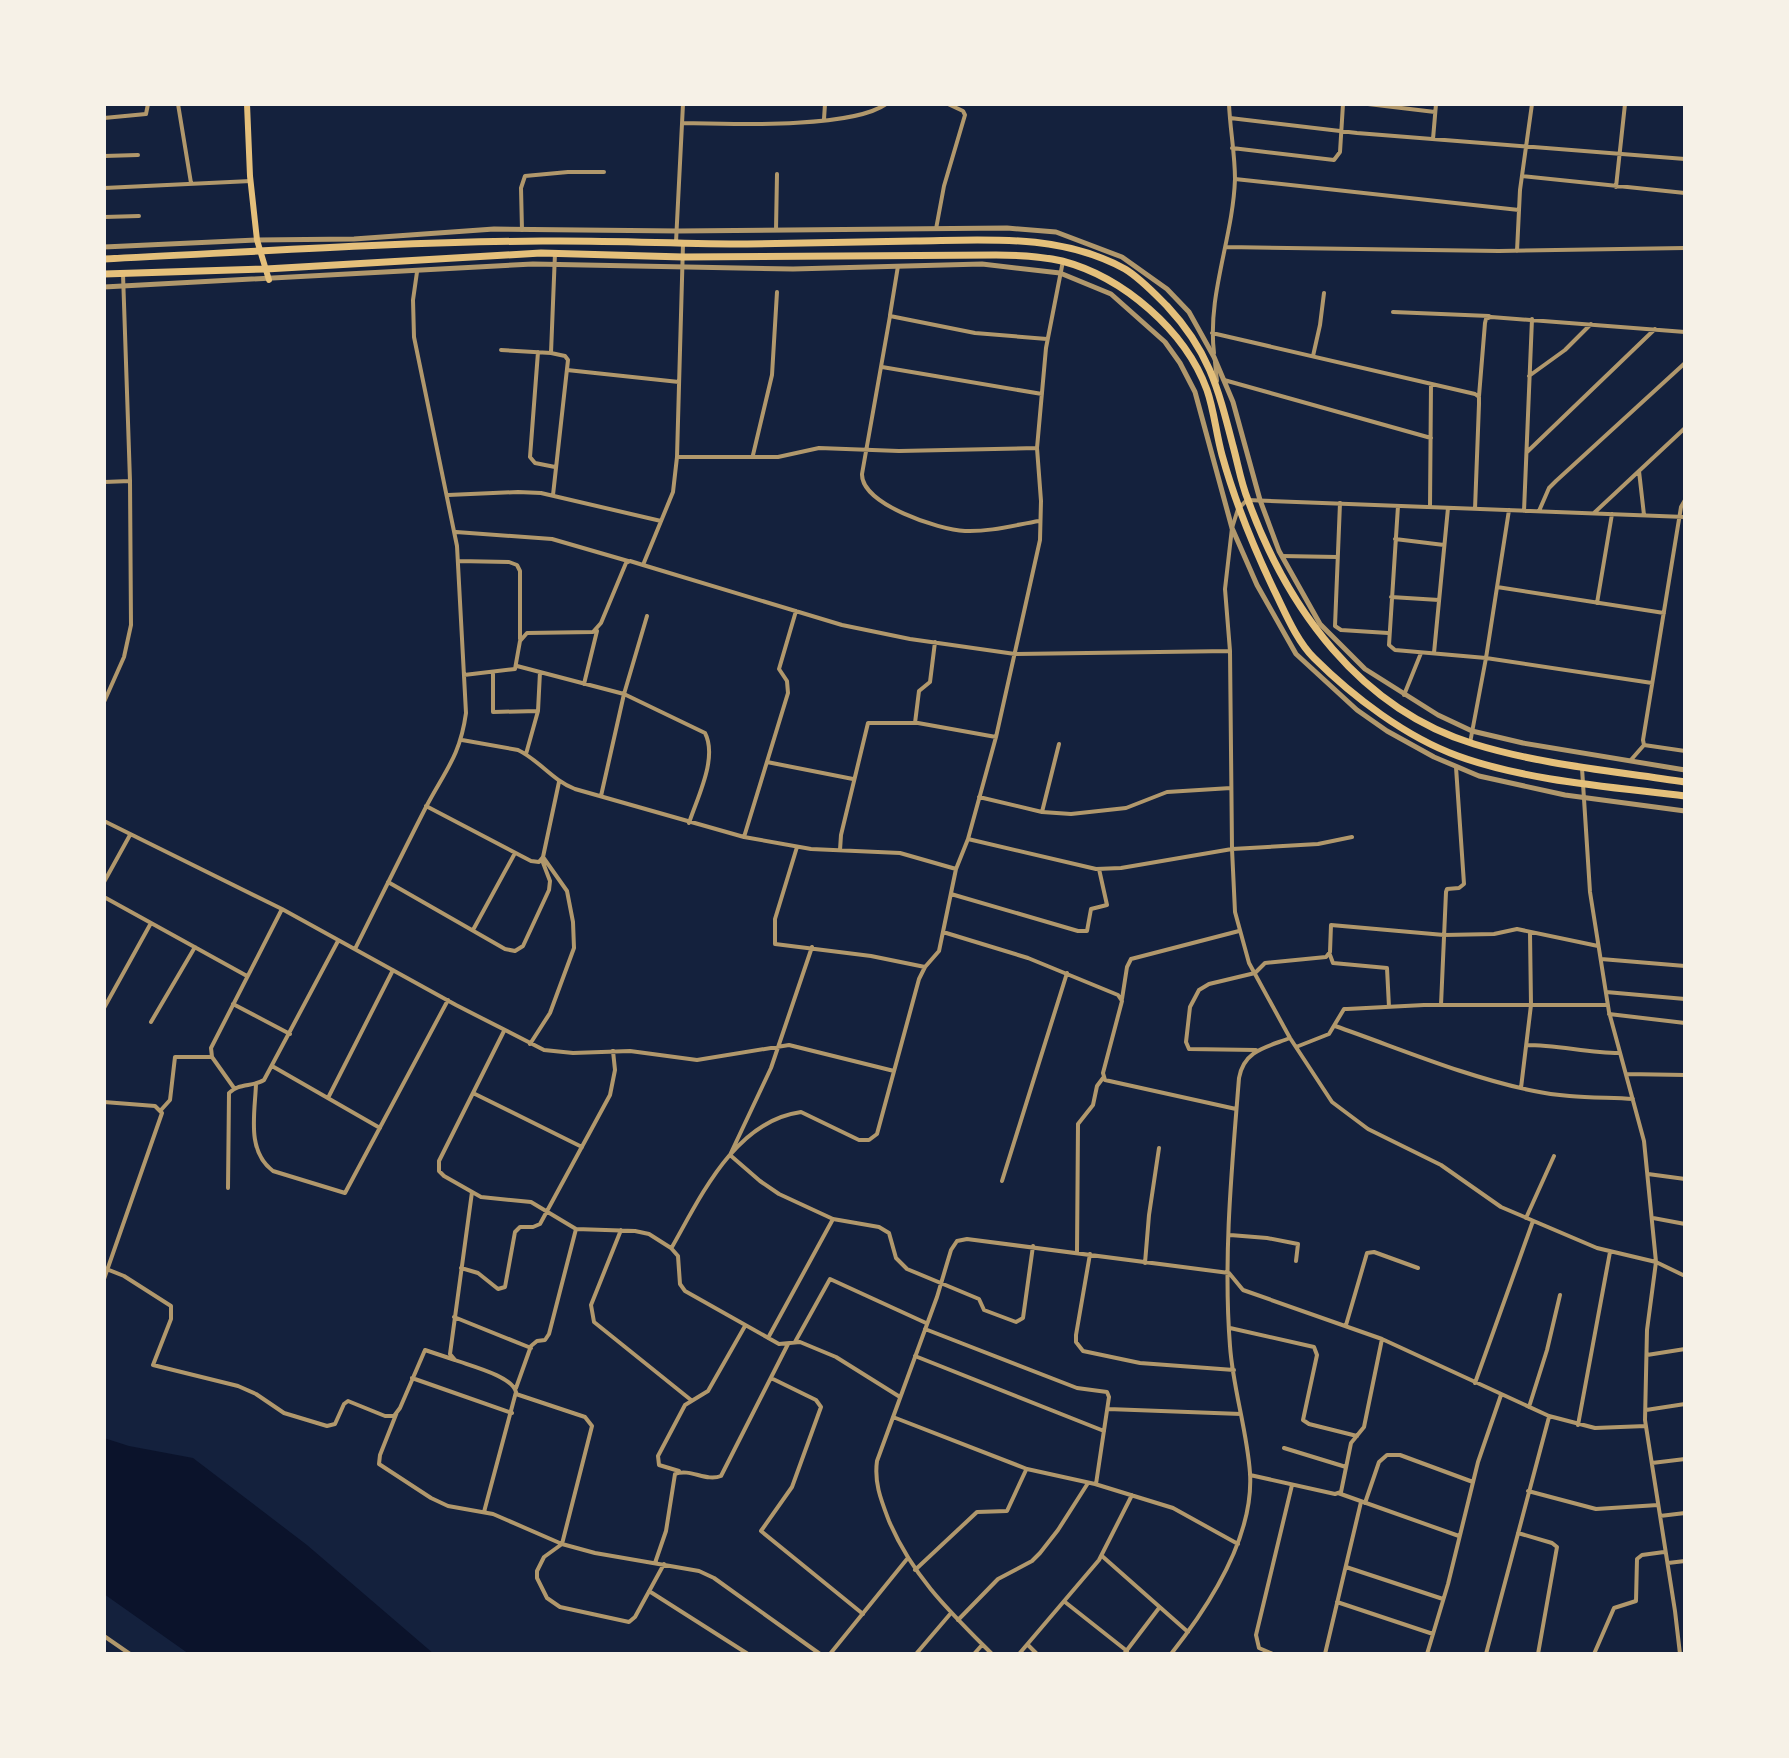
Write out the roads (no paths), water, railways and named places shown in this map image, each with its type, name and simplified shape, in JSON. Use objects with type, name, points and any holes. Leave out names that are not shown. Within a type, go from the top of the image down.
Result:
[{"type":"main road","points":[[247,104],[257,240],[269,280]]},
{"type":"main road","points":[[104,259],[543,241],[680,244],[1000,240],[1065,246],[1125,269],[1151,289],[1187,327],[1202,350],[1218,388],[1247,500],[1301,610],[1333,652],[1355,674],[1394,704],[1432,727],[1470,743],[1527,758],[1685,782]]},
{"type":"main road","points":[[104,274],[266,269],[555,253],[683,257],[1023,255],[1063,261],[1112,281],[1161,322],[1185,348],[1207,389],[1238,509],[1288,619],[1312,656],[1379,713],[1418,738],[1457,755],[1492,767],[1685,796]]},
{"type":"street","points":[[104,118],[146,114],[148,104]]},
{"type":"street","points":[[178,104],[191,183]]},
{"type":"street","points":[[643,565],[673,492],[677,457],[683,268],[678,231],[683,104]]},
{"type":"street","points":[[824,119],[825,104]]},
{"type":"street","points":[[683,123],[767,124],[858,116],[886,104]]},
{"type":"street","points":[[936,229],[944,186],[965,115],[948,104]]},
{"type":"street","points":[[1218,388],[1212,333],[1235,179],[1229,104]]},
{"type":"street","points":[[1232,148],[1334,160],[1340,152],[1343,104]]},
{"type":"street","points":[[1368,104],[1435,112]]},
{"type":"street","points":[[1433,139],[1436,104]]},
{"type":"street","points":[[1517,251],[1522,176],[1532,104]]},
{"type":"street","points":[[1616,187],[1625,104]]},
{"type":"street","points":[[1230,118],[1342,131],[1685,159]]},
{"type":"street","points":[[104,156],[138,155]]},
{"type":"street","points":[[522,230],[521,188],[525,176],[604,172]]},
{"type":"street","points":[[776,230],[777,174]]},
{"type":"street","points":[[1522,176],[1685,193]]},
{"type":"street","points":[[1235,179],[1519,210]]},
{"type":"street","points":[[104,188],[251,181]]},
{"type":"street","points":[[104,217],[139,216]]},
{"type":"street","points":[[104,247],[522,230],[1007,228],[1069,235],[1122,257],[1167,289],[1189,312],[1224,380],[1244,437],[1260,500],[1282,556],[1320,624],[1365,669],[1438,715],[1472,731],[1523,743],[1685,770]]},
{"type":"street","points":[[1065,246],[1069,235]]},
{"type":"street","points":[[1226,247],[1517,251],[1685,248]]},
{"type":"street","points":[[551,353],[555,253]]},
{"type":"street","points":[[649,256],[649,267]]},
{"type":"street","points":[[730,1155],[762,1127],[801,1112],[859,1140],[869,1140],[877,1134],[919,979],[937,955],[956,869],[968,839],[996,737],[1040,540],[1037,448],[1047,339],[1063,261]]},
{"type":"street","points":[[104,287],[555,265],[793,269],[982,264],[1060,273],[1111,294],[1165,342],[1180,363],[1195,392],[1232,528],[1257,585],[1296,654],[1357,710],[1387,731],[1479,776],[1584,798],[1685,811]]},
{"type":"street","points":[[898,266],[882,367],[864,450],[861,482],[867,492],[879,501],[939,526],[977,531],[1039,521]]},
{"type":"street","points":[[355,949],[426,806],[454,760],[462,740],[466,713],[455,532],[414,337],[413,300],[417,272]]},
{"type":"street","points":[[104,702],[124,657],[131,625],[126,286],[123,274]]},
{"type":"street","points":[[752,456],[772,375],[777,292]]},
{"type":"street","points":[[1313,356],[1324,293]]},
{"type":"street","points":[[1393,312],[1532,319],[1685,332]]},
{"type":"street","points":[[890,316],[975,333],[1047,339]]},
{"type":"street","points":[[1475,509],[1485,323],[1491,317]]},
{"type":"street","points":[[1524,511],[1532,319]]},
{"type":"street","points":[[1529,376],[1565,350],[1591,324]]},
{"type":"street","points":[[1526,452],[1655,329]]},
{"type":"street","points":[[1212,333],[1479,397]]},
{"type":"street","points":[[501,350],[568,357],[553,495]]},
{"type":"street","points":[[538,352],[530,457],[535,463],[556,467]]},
{"type":"street","points":[[1539,511],[1549,488],[1685,363]]},
{"type":"street","points":[[882,367],[1042,394]]},
{"type":"street","points":[[567,370],[679,382]]},
{"type":"street","points":[[1224,380],[1431,438]]},
{"type":"street","points":[[1430,507],[1431,384]]},
{"type":"street","points":[[1594,513],[1685,428]]},
{"type":"street","points":[[677,457],[778,457],[819,448],[1037,448]]},
{"type":"street","points":[[1639,471],[1644,515]]},
{"type":"street","points":[[104,482],[130,481]]},
{"type":"street","points":[[448,495],[518,492],[553,495],[661,521]]},
{"type":"street","points":[[1682,517],[1247,500],[1238,509],[1232,528],[1225,589],[1230,651],[1232,885],[1239,931],[1255,973],[1290,1038],[1332,1102],[1368,1129],[1441,1165],[1501,1207],[1610,1252],[1656,1262],[1685,1276]]},
{"type":"street","points":[[1630,762],[1644,745],[1685,500]]},
{"type":"street","points":[[1340,503],[1335,626],[1341,630],[1388,633]]},
{"type":"street","points":[[1398,506],[1387,641],[1392,648],[1486,658],[1652,683]]},
{"type":"street","points":[[1434,654],[1448,508]]},
{"type":"street","points":[[1470,743],[1509,510]]},
{"type":"street","points":[[1597,603],[1612,514]]},
{"type":"street","points":[[455,532],[552,539],[842,625],[935,642],[1015,654],[1230,651]]},
{"type":"street","points":[[1395,539],[1444,545]]},
{"type":"street","points":[[1282,556],[1337,557]]},
{"type":"street","points":[[458,561],[509,562],[517,565],[520,571],[517,666],[513,671],[464,675]]},
{"type":"street","points":[[584,684],[598,629],[623,567],[630,561]]},
{"type":"street","points":[[1497,587],[1664,613]]},
{"type":"street","points":[[1391,597],[1439,600]]},
{"type":"street","points":[[744,837],[788,693],[787,681],[779,669],[796,611]]},
{"type":"street","points":[[601,796],[624,694],[647,616]]},
{"type":"street","points":[[520,641],[523,635],[531,632],[586,634],[598,629]]},
{"type":"street","points":[[915,723],[919,691],[930,682],[935,642]]},
{"type":"street","points":[[1404,695],[1422,652]]},
{"type":"street","points":[[517,666],[624,694],[700,729],[708,738],[707,765],[689,823]]},
{"type":"street","points":[[1355,674],[1365,669]]},
{"type":"street","points":[[526,754],[538,711],[540,672]]},
{"type":"street","points":[[493,673],[493,712],[538,711]]},
{"type":"street","points":[[840,850],[853,779],[868,723],[915,723],[996,737]]},
{"type":"street","points":[[462,740],[509,747],[526,754],[559,782],[689,823],[797,847],[900,853],[956,869]]},
{"type":"street","points":[[1042,812],[1059,744]]},
{"type":"street","points":[[1644,745],[1685,751]]},
{"type":"street","points":[[767,762],[853,779]]},
{"type":"street","points":[[1582,766],[1590,892],[1598,946],[1609,1014],[1644,1141],[1653,1218],[1656,1262],[1647,1330],[1646,1426],[1680,1654]]},
{"type":"street","points":[[1441,1005],[1446,892],[1464,884],[1456,767]]},
{"type":"street","points":[[388,882],[505,949],[515,951],[523,946],[550,886],[543,858],[559,782]]},
{"type":"street","points":[[979,797],[1042,812],[1094,813],[1126,808],[1167,792],[1231,788]]},
{"type":"street","points":[[426,806],[535,863],[543,858]]},
{"type":"street","points":[[104,821],[282,909],[530,1044],[559,1053],[613,1051],[697,1060],[776,1046],[803,1047],[894,1071]]},
{"type":"street","points":[[104,882],[130,835]]},
{"type":"street","points":[[968,839],[1099,869],[1232,849],[1318,844],[1352,837]]},
{"type":"street","points":[[797,847],[775,919],[773,941],[777,946],[812,947],[925,967]]},
{"type":"street","points":[[473,930],[515,853]]},
{"type":"street","points":[[530,1044],[550,1013],[574,948],[567,891],[543,858]]},
{"type":"street","points":[[951,894],[1087,931],[1091,909],[1107,905],[1099,869]]},
{"type":"street","points":[[104,897],[247,976]]},
{"type":"street","points":[[234,1088],[212,1057],[212,1045],[282,909]]},
{"type":"street","points":[[104,1008],[151,923]]},
{"type":"street","points":[[1389,1007],[1387,968],[1333,963],[1330,926],[1444,935],[1494,934],[1517,929],[1598,946]]},
{"type":"street","points":[[1077,1252],[1078,1124],[1090,1111],[1103,1077],[1131,959],[1239,931]]},
{"type":"street","points":[[943,932],[1067,973],[1118,995],[1122,1001]]},
{"type":"street","points":[[1521,1088],[1531,1005],[1530,933]]},
{"type":"street","points":[[228,1188],[228,1097],[234,1088],[264,1080],[338,941]]},
{"type":"street","points":[[151,1022],[195,947]]},
{"type":"street","points":[[671,1248],[730,1155],[766,1079],[812,947]]},
{"type":"street","points":[[1259,1050],[1187,1047],[1190,1007],[1199,990],[1209,984],[1255,973],[1265,963],[1323,958],[1330,952]]},
{"type":"street","points":[[1601,959],[1685,966]]},
{"type":"street","points":[[328,1098],[393,970]]},
{"type":"street","points":[[1002,1181],[1067,973]]},
{"type":"street","points":[[1606,992],[1685,999]]},
{"type":"street","points":[[256,1084],[255,1143],[261,1159],[273,1171],[345,1193],[448,1000]]},
{"type":"street","points":[[233,1004],[290,1034]]},
{"type":"street","points":[[1296,1047],[1325,1038],[1344,1009],[1441,1005],[1608,1005]]},
{"type":"street","points":[[1609,1014],[1685,1023]]},
{"type":"street","points":[[1335,1026],[1459,1070],[1521,1088],[1562,1095],[1633,1099]]},
{"type":"street","points":[[504,1031],[438,1166],[444,1176],[489,1198],[531,1202],[576,1229],[649,1234],[678,1256],[681,1288],[779,1344],[805,1344],[840,1360],[900,1397]]},
{"type":"street","points":[[1171,1654],[1188,1632],[1238,1544],[1243,1526],[1250,1475],[1234,1370],[1229,1273],[1236,1109],[1245,1059],[1290,1038]]},
{"type":"street","points":[[1526,1045],[1620,1053]]},
{"type":"street","points":[[461,1268],[478,1273],[494,1287],[504,1288],[515,1232],[520,1227],[536,1227],[546,1213],[610,1095],[615,1070],[613,1051]]},
{"type":"street","points":[[104,1279],[161,1110],[170,1100],[175,1057],[212,1057]]},
{"type":"street","points":[[272,1066],[380,1128]]},
{"type":"street","points":[[1626,1074],[1685,1075]]},
{"type":"street","points":[[1103,1077],[1109,1082],[1236,1109]]},
{"type":"street","points":[[473,1093],[582,1147]]},
{"type":"street","points":[[104,1102],[155,1106],[161,1110]]},
{"type":"street","points":[[1145,1263],[1159,1148]]},
{"type":"street","points":[[730,1155],[769,1188],[833,1219],[879,1227],[889,1233],[900,1263],[916,1274],[979,1299],[984,1310],[1020,1322],[1033,1246]]},
{"type":"street","points":[[1526,1218],[1554,1156]]},
{"type":"street","points":[[1648,1174],[1685,1179]]},
{"type":"street","points":[[455,1360],[449,1350],[472,1192]]},
{"type":"street","points":[[1653,1218],[1685,1224]]},
{"type":"street","points":[[768,1338],[833,1219]]},
{"type":"street","points":[[1475,1383],[1533,1221]]},
{"type":"street","points":[[484,1512],[516,1388],[534,1343],[545,1340],[549,1334],[576,1229]]},
{"type":"street","points":[[621,1230],[591,1305],[594,1322],[691,1400]]},
{"type":"street","points":[[1230,1235],[1298,1244],[1296,1261]]},
{"type":"street","points":[[992,1654],[951,1613],[907,1559],[878,1494],[876,1477],[877,1461],[951,1250],[957,1241],[967,1239],[1033,1246],[1229,1273],[1243,1290],[1382,1339],[1549,1416],[1595,1428],[1646,1426]]},
{"type":"street","points":[[1346,1325],[1367,1253],[1374,1252],[1418,1268]]},
{"type":"street","points":[[1578,1425],[1610,1252]]},
{"type":"street","points":[[1090,1253],[1076,1335],[1076,1342],[1083,1351],[1140,1363],[1234,1370]]},
{"type":"street","points":[[106,1269],[124,1276],[171,1306],[173,1315],[153,1363],[155,1366],[238,1386],[284,1413],[327,1426],[335,1424],[348,1401],[385,1416],[394,1416],[397,1412]]},
{"type":"street","points":[[795,1342],[830,1279],[926,1326],[1077,1388],[1107,1392],[1096,1484]]},
{"type":"street","points":[[1529,1407],[1560,1295]]},
{"type":"street","points":[[454,1317],[531,1348]]},
{"type":"street","points":[[745,1325],[708,1391],[685,1405],[657,1460],[659,1465],[710,1478],[721,1476],[788,1344]]},
{"type":"street","points":[[1230,1328],[1314,1347],[1317,1355],[1303,1420],[1357,1436]]},
{"type":"street","points":[[1338,1493],[1342,1489],[1351,1443],[1364,1427],[1382,1339]]},
{"type":"street","points":[[1647,1355],[1685,1349]]},
{"type":"street","points":[[516,1388],[508,1381],[425,1350],[379,1459],[382,1467],[439,1502],[484,1512],[562,1544],[595,1553],[699,1571],[714,1578],[820,1654]]},
{"type":"street","points":[[915,1356],[1104,1431]]},
{"type":"street","points":[[412,1378],[512,1413]]},
{"type":"street","points":[[771,1378],[816,1400],[821,1407],[796,1480],[761,1531],[863,1614]]},
{"type":"street","points":[[516,1394],[585,1417],[592,1426],[562,1544],[544,1557],[537,1571],[547,1598],[555,1605],[629,1622],[664,1564]]},
{"type":"street","points":[[1427,1654],[1473,1482],[1501,1395]]},
{"type":"street","points":[[1646,1410],[1685,1404]]},
{"type":"street","points":[[1107,1409],[1241,1414]]},
{"type":"street","points":[[1486,1654],[1549,1416]]},
{"type":"street","points":[[893,1417],[1027,1469],[1096,1484],[1173,1508],[1238,1544]]},
{"type":"street","points":[[1284,1448],[1346,1467]]},
{"type":"street","points":[[1325,1654],[1363,1503],[1379,1462],[1387,1455],[1400,1455],[1473,1482]]},
{"type":"street","points":[[1652,1463],[1685,1459]]},
{"type":"street","points":[[915,1570],[977,1512],[1007,1511],[1027,1469]]},
{"type":"street","points":[[655,1563],[666,1531],[675,1477],[681,1472]]},
{"type":"street","points":[[1250,1475],[1338,1493],[1459,1536]]},
{"type":"street","points":[[958,1620],[998,1579],[1025,1566],[1040,1553],[1088,1483]]},
{"type":"street","points":[[1273,1654],[1259,1648],[1256,1635],[1292,1485]]},
{"type":"street","points":[[1528,1491],[1596,1509],[1658,1505]]},
{"type":"street","points":[[1019,1654],[1102,1556],[1132,1495]]},
{"type":"street","points":[[1660,1516],[1685,1513]]},
{"type":"street","points":[[1518,1533],[1557,1547],[1538,1654]]},
{"type":"street","points":[[1594,1654],[1614,1608],[1636,1601],[1637,1559],[1642,1555],[1665,1552]]},
{"type":"street","points":[[1102,1556],[1188,1632]]},
{"type":"street","points":[[830,1654],[907,1559]]},
{"type":"street","points":[[1667,1563],[1685,1561]]},
{"type":"street","points":[[1346,1567],[1443,1599]]},
{"type":"street","points":[[649,1591],[748,1654]]},
{"type":"street","points":[[1065,1602],[1126,1652],[1159,1607]]},
{"type":"street","points":[[1337,1602],[1433,1634]]},
{"type":"street","points":[[1675,1611],[1685,1610]]},
{"type":"street","points":[[916,1654],[951,1613]]},
{"type":"street","points":[[104,1636],[130,1654]]},
{"type":"street","points":[[1027,1644],[1037,1654]]},
{"type":"street","points":[[974,1654],[982,1645]]},
{"type":"water","points":[[104,1438],[193,1458],[307,1545],[434,1654],[189,1654],[104,1594]]}]
